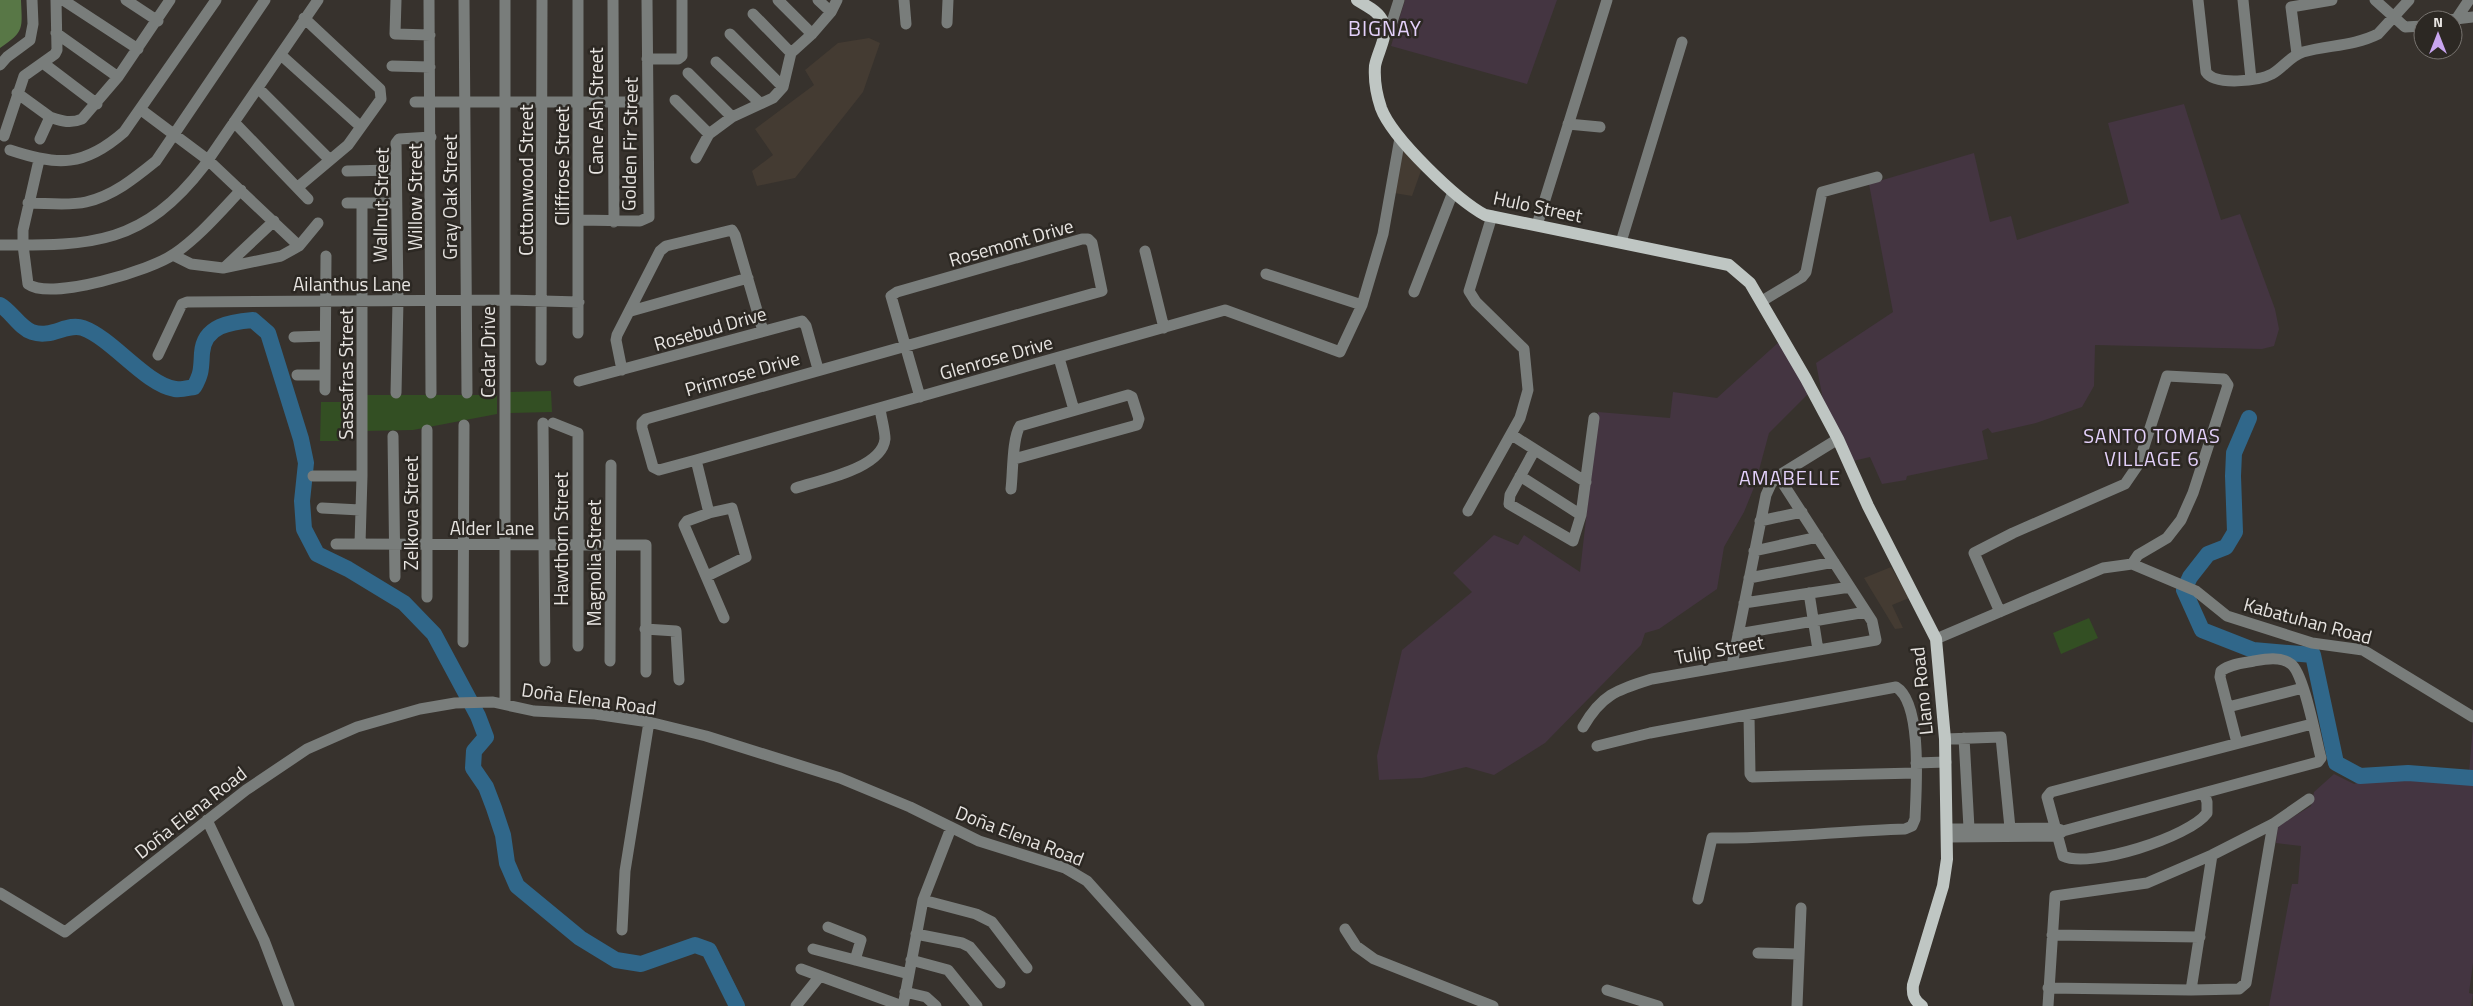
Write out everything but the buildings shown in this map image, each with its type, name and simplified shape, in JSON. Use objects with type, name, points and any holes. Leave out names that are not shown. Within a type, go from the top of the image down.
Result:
[{"type":"main road","points":[[1357,0],[1381,17],[1385,28]]},
{"type":"main road","name":"Hulo Street","points":[[1385,28],[1375,66],[1377,93],[1387,121],[1400,138],[1453,192],[1473,208],[1492,216],[1729,265],[1746,278],[1785,340]]},
{"type":"main road","name":"Llano Road","points":[[1785,340],[1838,439],[1868,506],[1936,639],[1945,739],[1948,833],[1943,886],[1913,985],[1912,993],[1915,1001],[1922,1006]]},
{"type":"street","points":[[0,65],[6,57],[30,40],[33,24],[32,0]]},
{"type":"street","points":[[56,0],[57,50],[43,63],[24,76],[2,136],[11,144],[5,153],[39,160],[73,161],[93,155],[109,145],[124,132],[216,0]]},
{"type":"street","points":[[63,0],[138,49]]},
{"type":"street","points":[[126,0],[158,21]]},
{"type":"street","points":[[17,93],[50,117],[74,122],[82,119],[97,104],[118,77],[158,21],[170,0]]},
{"type":"street","points":[[28,203],[84,203],[104,197],[135,179],[156,161],[265,0]]},
{"type":"street","points":[[0,245],[85,242],[111,238],[141,224],[185,191],[318,0]]},
{"type":"street","points":[[396,0],[395,34],[430,35]]},
{"type":"street","name":"Willow Street","points":[[429,0],[431,393]]},
{"type":"street","name":"Gray Oak Street","points":[[464,0],[467,394]]},
{"type":"street","name":"Cedar Drive","points":[[505,0],[505,704]]},
{"type":"street","name":"Cottonwood Street","points":[[541,360],[543,302],[542,0]]},
{"type":"street","name":"Cliffrose Street","points":[[578,0],[578,333]]},
{"type":"street","name":"Cane Ash Street","points":[[612,0],[614,222]]},
{"type":"street","name":"Golden Fir Street","points":[[578,220],[640,221],[649,217],[647,0]]},
{"type":"street","points":[[647,59],[678,59],[682,56],[682,0]]},
{"type":"street","points":[[778,0],[812,34]]},
{"type":"street","points":[[818,0],[831,12]]},
{"type":"street","points":[[696,158],[709,134],[732,117],[773,98],[783,87],[786,83],[790,53],[812,34],[831,12],[837,0]]},
{"type":"street","points":[[904,0],[906,24]]},
{"type":"street","points":[[947,24],[948,0]]},
{"type":"street","points":[[1385,28],[1392,22],[1399,0]]},
{"type":"street","points":[[1537,225],[1606,0]]},
{"type":"street","points":[[2198,0],[2205,66],[2209,76],[2232,81],[2272,74],[2297,54],[2363,41],[2378,34],[2409,0]]},
{"type":"street","points":[[2243,0],[2251,79]]},
{"type":"street","points":[[2297,54],[2291,7],[2332,0]]},
{"type":"street","points":[[2375,0],[2405,27],[2413,27]]},
{"type":"street","points":[[2460,10],[2469,0]]},
{"type":"street","points":[[753,14],[790,53]]},
{"type":"street","points":[[298,187],[348,145],[380,99],[380,89],[304,18]]},
{"type":"street","points":[[56,33],[118,77]]},
{"type":"street","points":[[730,34],[783,87]]},
{"type":"street","points":[[1620,242],[1682,42]]},
{"type":"street","points":[[281,55],[361,127]]},
{"type":"street","points":[[716,62],[760,103]]},
{"type":"street","points":[[43,63],[97,104]]},
{"type":"street","points":[[392,66],[430,67]]},
{"type":"street","points":[[688,73],[732,117]]},
{"type":"street","points":[[258,88],[330,160]]},
{"type":"street","points":[[675,100],[709,134]]},
{"type":"street","points":[[415,102],[648,102]]},
{"type":"street","points":[[140,110],[208,160],[299,246]]},
{"type":"street","points":[[40,139],[50,117]]},
{"type":"street","points":[[234,122],[308,199]]},
{"type":"street","points":[[1568,124],[1600,128]]},
{"type":"street","name":"Wallnut Street","points":[[396,394],[398,301],[396,140],[431,137]]},
{"type":"street","points":[[1266,274],[1362,305],[1383,234],[1400,138]]},
{"type":"street","points":[[39,160],[28,203],[23,245],[28,284],[34,288],[63,289],[98,283],[173,255],[214,219],[241,190]]},
{"type":"street","points":[[347,171],[395,170]]},
{"type":"street","points":[[1762,301],[1802,277],[1806,272],[1822,192],[1877,177]]},
{"type":"street","points":[[1414,292],[1453,192]]},
{"type":"street","points":[[347,203],[396,203]]},
{"type":"street","name":"Sassafras Street","points":[[360,544],[362,476],[362,203]]},
{"type":"street","points":[[1468,511],[1512,435],[1520,418],[1528,390],[1524,349],[1476,302],[1469,291],[1492,216]]},
{"type":"street","points":[[224,268],[274,221]]},
{"type":"street","points":[[173,255],[192,264],[224,268],[281,256],[299,246],[318,223]]},
{"type":"street","points":[[622,370],[616,340],[617,334],[631,311],[660,251],[666,246],[732,230],[736,235],[763,331]]},
{"type":"street","name":"Rosemont Drive","points":[[904,345],[891,296],[906,289],[1088,239],[1092,243],[1102,290]]},
{"type":"street","points":[[1145,250],[1164,328]]},
{"type":"street","points":[[324,390],[326,256]]},
{"type":"street","points":[[631,311],[748,278]]},
{"type":"street","name":"Primrose Drive","points":[[658,470],[653,467],[642,428],[642,423],[646,419],[1102,290]]},
{"type":"street","name":"Ailanthus Lane","points":[[158,355],[182,304],[187,302],[505,300],[579,302]]},
{"type":"street","name":"Glenrose Drive","points":[[658,470],[1229,310],[1340,352],[1362,305]]},
{"type":"street","name":"Rosebud Drive","points":[[579,381],[802,321],[806,326],[818,369]]},
{"type":"street","points":[[294,337],[325,336]]},
{"type":"street","points":[[904,345],[920,397]]},
{"type":"street","points":[[1059,358],[1074,410]]},
{"type":"street","points":[[297,375],[325,376]]},
{"type":"street","points":[[1936,639],[2000,612],[2103,568],[2132,564],[2138,555],[2167,538],[2181,520],[2195,487],[2228,385],[2224,379],[2167,376],[2138,465],[2133,476],[2125,484],[2007,536],[1974,553],[2000,612]]},
{"type":"street","points":[[1011,489],[1014,459],[1018,430],[1020,426],[1130,395],[1139,423],[1014,459]]},
{"type":"street","points":[[796,488],[872,461],[881,450],[885,438],[880,408]]},
{"type":"street","points":[[1534,451],[1509,498],[1509,504],[1570,541],[1575,539],[1581,515],[1594,418]]},
{"type":"street","name":"Hawthorn Street","points":[[544,544],[548,423],[578,433],[576,544],[578,646]]},
{"type":"street","points":[[463,642],[464,425]]},
{"type":"street","name":"Zelkova Street","points":[[427,430],[427,596]]},
{"type":"street","points":[[1512,435],[1534,451],[1586,482]]},
{"type":"street","points":[[394,436],[395,577]]},
{"type":"street","points":[[1732,665],[1768,489],[1778,476],[1838,439]]},
{"type":"street","points":[[696,460],[709,513]]},
{"type":"street","name":"Magnolia Street","points":[[610,661],[611,465]]},
{"type":"street","points":[[313,476],[362,476]]},
{"type":"street","points":[[1520,476],[1581,515]]},
{"type":"street","points":[[1738,634],[1866,612],[1778,476]]},
{"type":"street","points":[[322,508],[360,510]]},
{"type":"street","points":[[707,576],[746,557],[732,508],[709,513],[687,521],[684,525],[724,618]]},
{"type":"street","points":[[1760,521],[1802,512]]},
{"type":"street","points":[[1754,551],[1818,538]]},
{"type":"street","name":"Alder Lane","points":[[336,544],[644,544],[647,546],[645,629]]},
{"type":"street","points":[[544,544],[545,662]]},
{"type":"street","points":[[1749,578],[1834,562]]},
{"type":"street","name":"Kabatuhan Road","points":[[2132,564],[2204,596],[2227,616],[2312,643],[2363,650],[2473,717]]},
{"type":"street","points":[[1744,603],[1850,587]]},
{"type":"street","points":[[1809,593],[1818,650]]},
{"type":"street","name":"Tulip Street","points":[[1583,727],[1594,708],[1618,690],[1652,679],[1875,641],[1877,637],[1866,612]]},
{"type":"street","points":[[646,672],[645,629],[674,630],[677,633],[679,680]]},
{"type":"street","points":[[1948,833],[2058,832],[2318,762],[2321,758],[2302,688],[2296,669],[2287,661],[2264,659],[2229,666],[2220,674],[2237,744]]},
{"type":"street","points":[[1597,746],[1896,687],[1906,697],[1913,719],[1916,768],[1915,819],[1912,826],[1905,829],[1825,832],[1752,839],[1712,838],[1698,899]]},
{"type":"street","points":[[2228,707],[2302,688]]},
{"type":"street","name":"Doña Elena Road","points":[[0,893],[65,932],[207,820],[274,770],[321,742],[356,727],[391,716],[455,703],[505,704],[534,711],[574,712],[649,722],[706,736],[840,778],[910,807],[997,848],[1065,868],[1087,881],[1199,1006]]},
{"type":"street","points":[[1749,715],[1750,774],[1752,777],[1916,768],[1946,762]]},
{"type":"street","points":[[622,930],[625,871],[649,722]]},
{"type":"street","points":[[2204,793],[2208,808],[2204,817],[2179,834],[2147,846],[2086,858],[2068,859],[2062,856],[2058,832],[2047,797],[2051,792],[2312,724]]},
{"type":"street","points":[[1945,739],[1998,736],[2003,740],[2010,828]]},
{"type":"street","points":[[1964,738],[1968,828]]},
{"type":"street","points":[[2048,1006],[2053,898],[2057,895],[2147,883],[2212,855],[2273,824],[2309,799]]},
{"type":"street","points":[[207,820],[257,924],[289,1006]]},
{"type":"street","points":[[2048,988],[2239,989],[2246,983],[2273,824]]},
{"type":"street","points":[[801,969],[902,1006],[922,900],[952,828]]},
{"type":"street","points":[[1948,833],[1968,828],[2010,828],[2058,832]]},
{"type":"street","points":[[2191,990],[2212,855]]},
{"type":"street","points":[[922,900],[976,914],[992,922],[1027,968]]},
{"type":"street","points":[[1797,1006],[1801,908]]},
{"type":"street","points":[[828,926],[860,939],[861,943],[855,960]]},
{"type":"street","points":[[1345,929],[1356,946],[1374,959],[1493,1006]]},
{"type":"street","points":[[916,934],[962,943],[970,947],[1000,983]]},
{"type":"street","points":[[2052,935],[2200,937]]},
{"type":"street","points":[[813,949],[909,974]]},
{"type":"street","points":[[1758,953],[1798,954]]},
{"type":"street","points":[[911,960],[948,970],[977,1006]]},
{"type":"street","points":[[801,1005],[820,976]]},
{"type":"street","points":[[1607,990],[1651,1005]]},
{"type":"street","points":[[906,992],[926,997],[936,1006]]},
{"type":"shaded area","points":[[1405,0],[1557,0],[1527,84],[1391,46]]},
{"type":"shaded area","points":[[869,38],[880,43],[863,92],[795,178],[757,186],[752,171],[773,155],[755,129],[814,85],[805,70],[838,43]]},
{"type":"shaded area","points":[[2184,104],[2221,220],[2240,214],[2275,309],[2279,329],[2274,346],[2262,349],[2095,345],[2094,386],[2082,407],[2036,423],[1992,433],[1988,428],[1982,431],[1988,459],[1907,476],[1906,480],[1882,484],[1870,457],[1853,461],[1824,405],[1816,363],[1893,312],[1869,184],[1974,153],[1990,222],[2011,216],[2017,240],[2129,203],[2108,123]]},
{"type":"shaded area","points":[[1402,147],[1423,165],[1412,196],[1394,193]]},
{"type":"shaded area","points":[[1780,341],[1808,394],[1769,433],[1755,485],[1744,512],[1724,547],[1717,589],[1659,629],[1645,633],[1641,645],[1545,743],[1494,775],[1466,767],[1422,778],[1379,780],[1377,756],[1402,650],[1472,592],[1453,573],[1494,535],[1518,545],[1524,535],[1580,572],[1598,412],[1670,418],[1673,392],[1717,398]]},
{"type":"shaded area","points":[[1891,567],[1909,598],[1892,605],[1903,628],[1895,629],[1864,578]]},
{"type":"shaded area","points":[[2473,725],[2473,963],[2469,993],[2473,994],[2471,1006],[2269,1006],[2292,884],[2298,884],[2301,846],[2276,843],[2278,826],[2311,806],[2314,792],[2334,774],[2354,784],[2373,777],[2412,778],[2464,784],[2469,773]]},
{"type":"green space","points":[[0,0],[21,0],[22,17],[18,33],[0,48]]},
{"type":"green space","points":[[551,391],[552,412],[510,413],[509,392]]},
{"type":"green space","points":[[364,395],[497,395],[497,414],[413,430],[364,431]]},
{"type":"green space","points":[[321,402],[342,402],[341,441],[320,441]]},
{"type":"green space","points":[[2089,618],[2098,638],[2061,654],[2053,633]]},
{"type":"waterway","points":[[0,305],[23,327],[39,334],[71,327],[83,328],[106,341],[152,379],[175,389],[194,387],[201,370],[204,344],[213,331],[228,324],[253,320],[268,333],[301,439],[306,463],[302,501],[304,529],[317,554],[348,569],[404,603],[434,634],[478,716],[486,737],[474,751],[473,768],[486,787],[494,808],[503,835],[507,863],[517,886],[580,938],[616,960],[641,964],[695,945],[709,950],[737,1006]]},
{"type":"waterway","points":[[2249,418],[2234,453],[2235,532],[2226,547],[2208,554],[2190,577],[2184,590],[2202,630],[2253,650],[2313,655],[2336,763],[2360,776],[2408,773],[2473,778]]},
{"type":"district","name":"BIGNAY","points":[[1385,28]]},
{"type":"district","name":"SANTO TOMAS VILLAGE 6","points":[[2152,446]]},
{"type":"district","name":"AMABELLE","points":[[1790,477]]}]
